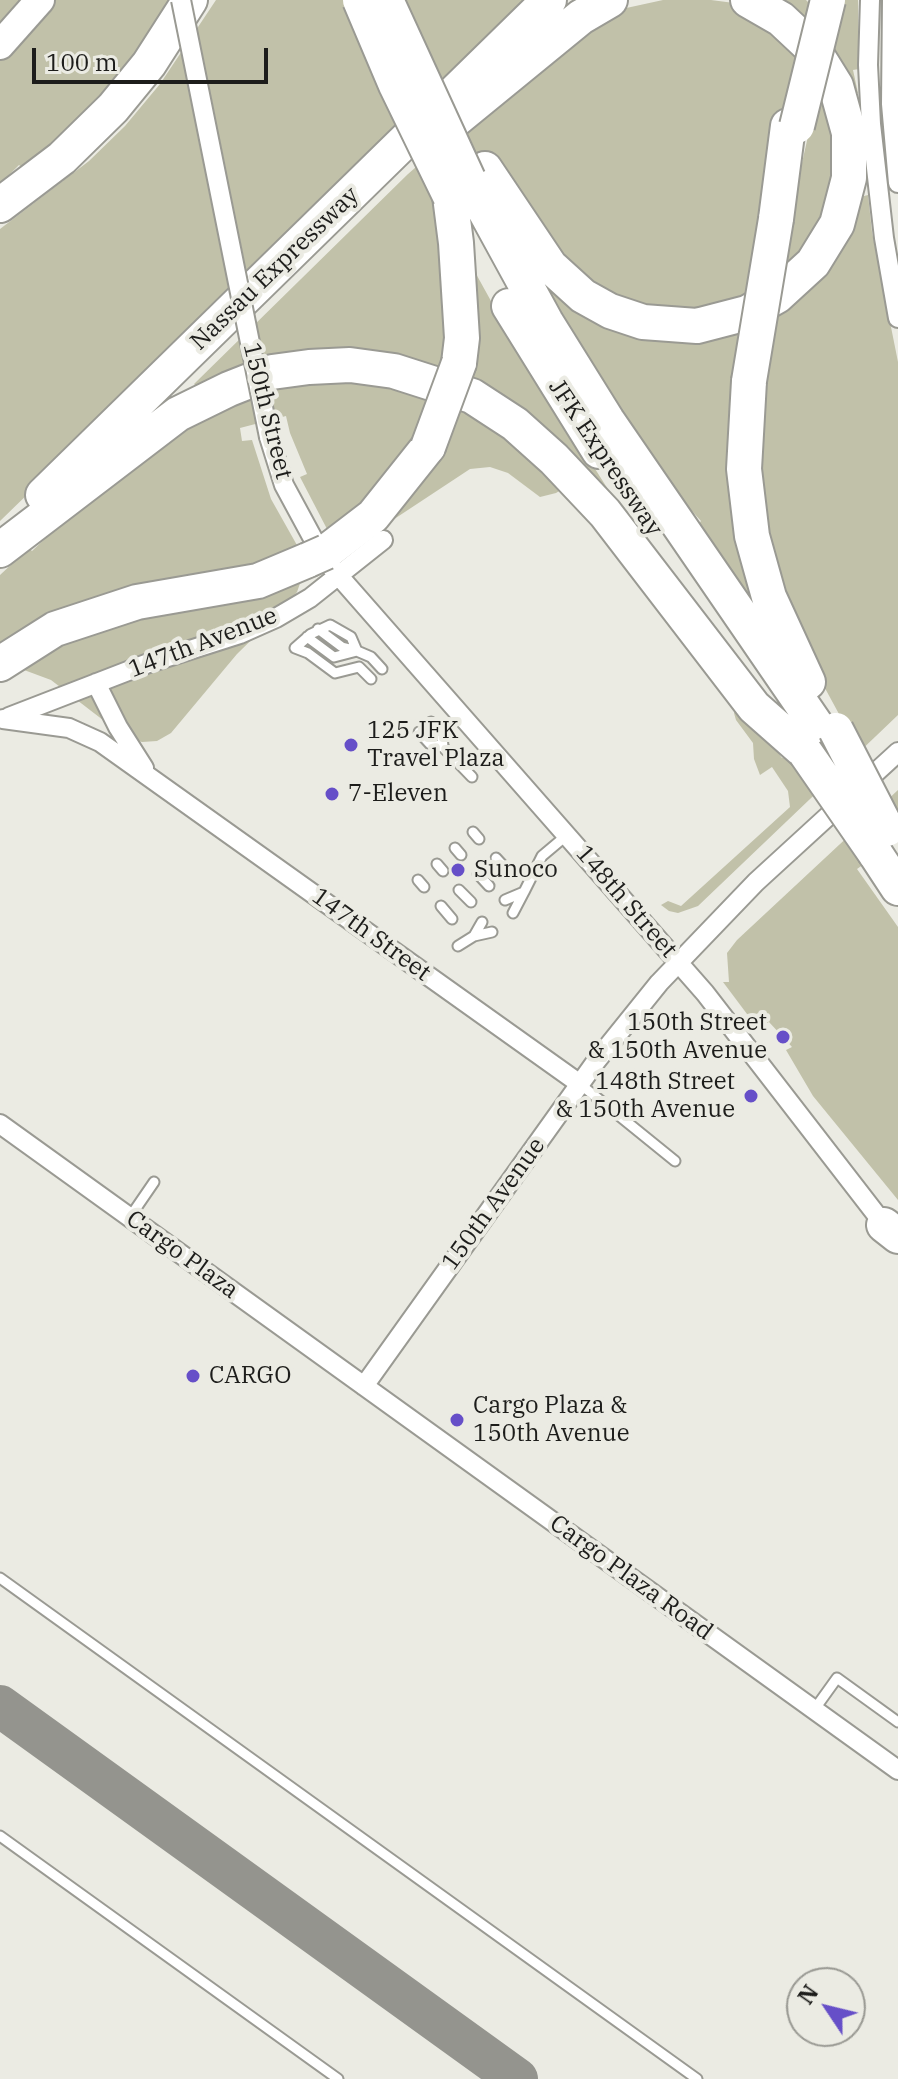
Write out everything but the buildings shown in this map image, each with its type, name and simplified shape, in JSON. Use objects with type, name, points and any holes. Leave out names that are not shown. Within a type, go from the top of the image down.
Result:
[{"type":"highway","points":[[0,205],[51,167],[103,119],[149,64],[190,0]]},
{"type":"highway","name":"JFK Expressway","points":[[360,0],[396,85],[468,181]]},
{"type":"highway","name":"JFK Expressway","points":[[386,0],[468,181],[517,272],[599,408],[822,740]]},
{"type":"highway","points":[[398,0],[468,181],[583,296],[610,311],[643,322],[697,326],[732,319],[770,301],[803,275],[830,238],[847,195],[851,147],[841,101],[821,60],[794,29],[748,0]]},
{"type":"highway","name":"Nassau Expressway","points":[[0,537],[549,0]]},
{"type":"highway","points":[[172,368],[323,241],[470,108],[581,17],[610,0]]},
{"type":"highway","points":[[806,0],[792,126],[749,381],[744,469],[756,556],[769,597],[822,740],[888,842],[898,888]]},
{"type":"highway","points":[[792,126],[828,0]]},
{"type":"highway","points":[[0,664],[55,629],[137,602],[258,581],[326,552],[373,516],[428,447],[459,363],[462,338],[456,243],[468,181]]},
{"type":"highway","points":[[0,550],[178,414],[229,389],[272,372],[309,367],[350,365],[394,371],[472,396],[515,424],[554,459],[605,513],[754,707],[822,740]]},
{"type":"main road","points":[[0,45],[40,0]]},
{"type":"street","name":"150th Street","points":[[181,0],[269,437],[284,485],[297,513],[313,543],[336,575]]},
{"type":"street","points":[[870,0],[868,65],[871,124],[882,224],[898,318]]},
{"type":"street","points":[[892,0],[891,104],[898,183]]},
{"type":"street","name":"147th Avenue","points":[[2,720],[96,683],[240,634],[276,618],[310,598],[383,540]]},
{"type":"street","name":"148th Street","points":[[336,575],[679,962],[893,1235]]},
{"type":"street","name":"147th Street","points":[[96,683],[118,727],[149,775],[580,1084]]},
{"type":"street","points":[[2,720],[69,728],[100,742],[149,775]]},
{"type":"street","name":"150th Avenue","points":[[364,1386],[580,1084],[636,1011],[766,872],[898,752]]},
{"type":"street","name":"Cargo Plaza","points":[[0,1124],[364,1386]]},
{"type":"street","name":"Cargo Plaza Road","points":[[364,1386],[898,1770]]},
{"type":"lane","points":[[371,679],[359,667],[335,673],[308,653],[295,648],[318,629],[342,647],[371,657],[382,669]]},
{"type":"lane","points":[[307,637],[334,657],[357,651]]},
{"type":"lane","points":[[431,722],[442,735],[443,747]]},
{"type":"lane","points":[[419,732],[430,744],[443,747],[472,777]]},
{"type":"lane","points":[[513,913],[542,856],[567,835]]},
{"type":"lane","points":[[496,858],[507,870]]},
{"type":"lane","points":[[478,874],[489,886]]},
{"type":"lane","points":[[459,890],[471,902]]},
{"type":"lane","points":[[505,900],[524,892]]},
{"type":"lane","points":[[441,906],[452,919]]},
{"type":"lane","points":[[474,936],[482,922]]},
{"type":"lane","points":[[458,946],[474,936],[492,932]]},
{"type":"lane","name":"147th Street","points":[[580,1084],[675,1161]]},
{"type":"lane","points":[[130,1217],[154,1182]]},
{"type":"lane","points":[[0,1578],[697,2079]]},
{"type":"lane","points":[[814,1710],[837,1678],[898,1722]]},
{"type":"lane","points":[[0,1836],[338,2079]]},
{"type":"green space","points":[[0,0],[30,0],[0,34]]},
{"type":"green space","points":[[51,0],[169,0],[145,43],[100,98],[56,142],[23,168],[19,165],[0,184],[0,60]]},
{"type":"green space","points":[[216,0],[537,0],[0,521],[0,229],[89,161],[125,126],[160,84]]},
{"type":"green space","points":[[663,0],[734,3],[786,36],[832,102],[841,141],[818,238],[771,286],[709,312],[656,312],[577,278],[531,223],[438,205],[507,330],[630,524],[432,366],[199,389],[194,384],[408,174],[475,116],[608,12]],"holes":[[[779,127],[809,132],[783,246]]]},
{"type":"green space","points":[[765,0],[806,0],[832,26],[840,0],[858,0],[859,69],[853,70],[858,93],[849,96]]},
{"type":"green space","points":[[868,195],[872,232],[898,362],[898,715],[698,906],[678,913],[669,911],[661,905],[668,901],[681,906],[790,807],[788,791],[772,767],[760,775],[754,759],[753,743],[734,713],[742,703],[782,758],[839,714],[801,644],[762,522],[745,350],[759,594],[750,600],[697,526],[701,521],[674,491],[564,323],[531,256],[582,303],[742,323],[856,198]]},
{"type":"green space","points":[[338,370],[438,388],[569,485],[556,493],[540,497],[508,473],[490,467],[470,469],[370,535],[339,537],[327,529],[300,477],[307,474],[286,416],[240,428],[242,441],[252,440],[271,499],[298,547],[304,572],[297,592],[286,606],[237,654],[171,733],[157,741],[142,742],[125,737],[51,680],[16,667],[0,669],[0,575],[29,548],[32,551],[91,495],[228,398]]},
{"type":"green space","points":[[898,790],[898,840],[857,869],[898,927],[898,1200],[813,1096],[786,1050],[792,1047],[769,1022],[765,1024],[747,1014],[723,982],[729,982],[727,953],[737,940]]},
{"type":"taxiway","points":[[0,1706],[517,2079]]},
{"type":"place","name":"125 JFK Travel Plaza","points":[[351,745]]},
{"type":"place","name":"7-Eleven","points":[[332,794]]},
{"type":"place","name":"Sunoco","points":[[458,870]]},
{"type":"place","name":"150th Street & 150th Avenue","points":[[783,1037]]},
{"type":"place","name":"148th Street & 150th Avenue","points":[[751,1096]]},
{"type":"place","name":"CARGO","points":[[193,1376]]},
{"type":"place","name":"Cargo Plaza & 150th Avenue","points":[[457,1420]]}]
